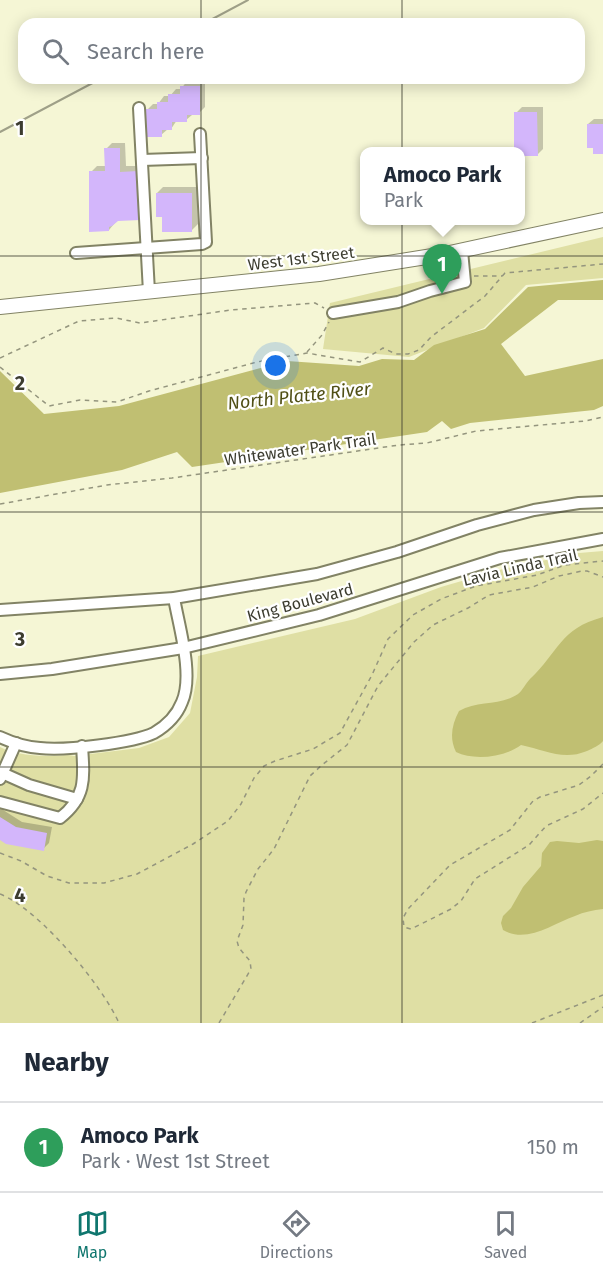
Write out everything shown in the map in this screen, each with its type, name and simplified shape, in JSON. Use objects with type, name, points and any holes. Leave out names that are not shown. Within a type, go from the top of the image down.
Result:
[{"type":"main road","name":"West 1st Street","points":[[0,307],[319,274],[462,251],[603,220]]},
{"type":"street","points":[[139,108],[149,292]]},
{"type":"street","points":[[76,253],[206,242],[201,134]]},
{"type":"street","points":[[142,160],[202,158]]},
{"type":"street","points":[[333,313],[398,302],[465,282],[462,251]]},
{"type":"street","name":"King Boulevard","points":[[0,610],[174,598],[317,574],[534,510],[603,502]]},
{"type":"street","name":"King Boulevard","points":[[0,674],[52,669],[183,648],[319,615],[500,558],[603,540]]},
{"type":"street","points":[[0,737],[16,743],[49,749],[145,737],[168,722],[176,713],[186,691],[183,648],[174,598]]},
{"type":"street","points":[[16,743],[1,775],[77,799]]},
{"type":"street","points":[[0,802],[60,818],[72,808],[82,789],[84,771],[82,746]]},
{"type":"path","points":[[0,367],[49,406],[80,400],[117,402],[257,362],[307,353],[360,362],[383,348],[396,354],[408,354],[419,350],[431,337],[485,296],[506,273],[603,264]]},
{"type":"path","points":[[464,276],[502,276]]},
{"type":"path","points":[[0,358],[79,321],[117,318],[140,323],[231,310],[315,303],[333,313],[322,335],[307,353]]},
{"type":"path","name":"Whitewater Park Trail","points":[[0,504],[107,485],[427,443],[476,431],[585,421],[603,417]]},
{"type":"path","name":"Lavia Linda Trail","points":[[0,853],[21,861],[47,876],[69,883],[104,883],[137,874],[184,849],[228,821],[264,766],[313,749],[340,734],[372,675],[388,639],[413,615],[441,599],[476,586],[537,575],[565,566],[603,561]]},
{"type":"path","points":[[219,1023],[251,969],[250,961],[239,948],[237,941],[243,925],[246,892],[258,869],[274,849],[310,776],[347,745],[374,693],[400,657],[433,625],[489,595],[533,587],[560,576],[582,571],[603,577]]},
{"type":"path","points":[[603,764],[591,777],[579,785],[536,800],[510,830],[450,866],[408,909],[403,918],[404,927],[411,929],[451,909],[460,901],[475,879],[528,845],[549,824],[583,809],[603,793]]},
{"type":"path","points":[[0,894],[25,908],[50,930],[106,999],[119,1023]]},
{"type":"path","points":[[532,1023],[603,995]]},
{"type":"path","points":[[580,1023],[603,1006]]},
{"type":"green space","points":[[603,237],[603,278],[526,285],[484,328],[409,357],[323,349],[330,303]]},
{"type":"green space","points":[[603,551],[603,1023],[0,1023],[0,747],[19,753],[54,756],[74,756],[139,748],[169,737],[190,713],[197,677],[198,656],[355,619],[441,587],[503,569],[579,553]]},
{"type":"water","name":"North Platte River","points":[[603,280],[603,300],[558,300],[501,344],[525,376],[603,359],[603,406],[594,410],[470,423],[451,429],[442,421],[427,432],[192,467],[177,452],[122,470],[0,493],[0,371],[44,414],[119,406],[287,361],[359,366],[382,359],[414,360],[434,345],[485,329],[528,287]]},
{"type":"water","points":[[603,617],[603,741],[601,743],[587,751],[570,755],[554,754],[521,745],[498,755],[480,757],[456,752],[452,731],[459,711],[474,705],[511,698],[518,694],[568,635],[588,622]]},
{"type":"water","points":[[603,841],[603,909],[582,913],[530,934],[512,934],[503,930],[501,923],[503,916],[541,866],[542,853],[550,842],[579,843]]},
{"type":"building","points":[[180,86],[200,86],[200,115],[187,115],[187,122],[172,122],[172,130],[162,130],[162,137],[145,137],[145,109],[157,109],[157,102],[168,102],[168,94],[180,94]]},
{"type":"building","points":[[514,112],[537,112],[538,156],[525,156],[525,147],[514,147]]},
{"type":"building","points":[[587,124],[603,124],[603,154],[593,154],[593,148],[587,148]]},
{"type":"building","points":[[104,148],[120,148],[120,172],[138,171],[140,220],[118,221],[109,227],[109,231],[89,232],[89,171],[105,171]]},
{"type":"building","points":[[156,193],[192,193],[192,232],[162,232],[162,217],[156,217]]},
{"type":"building","points":[[0,817],[16,827],[47,833],[44,851],[6,844],[0,840]]},
{"type":"railway","points":[[214,18],[248,0]]},
{"type":"railway","points":[[0,132],[91,84]]},
{"type":"place","name":"Amoco Park","points":[[442,294]]}]
